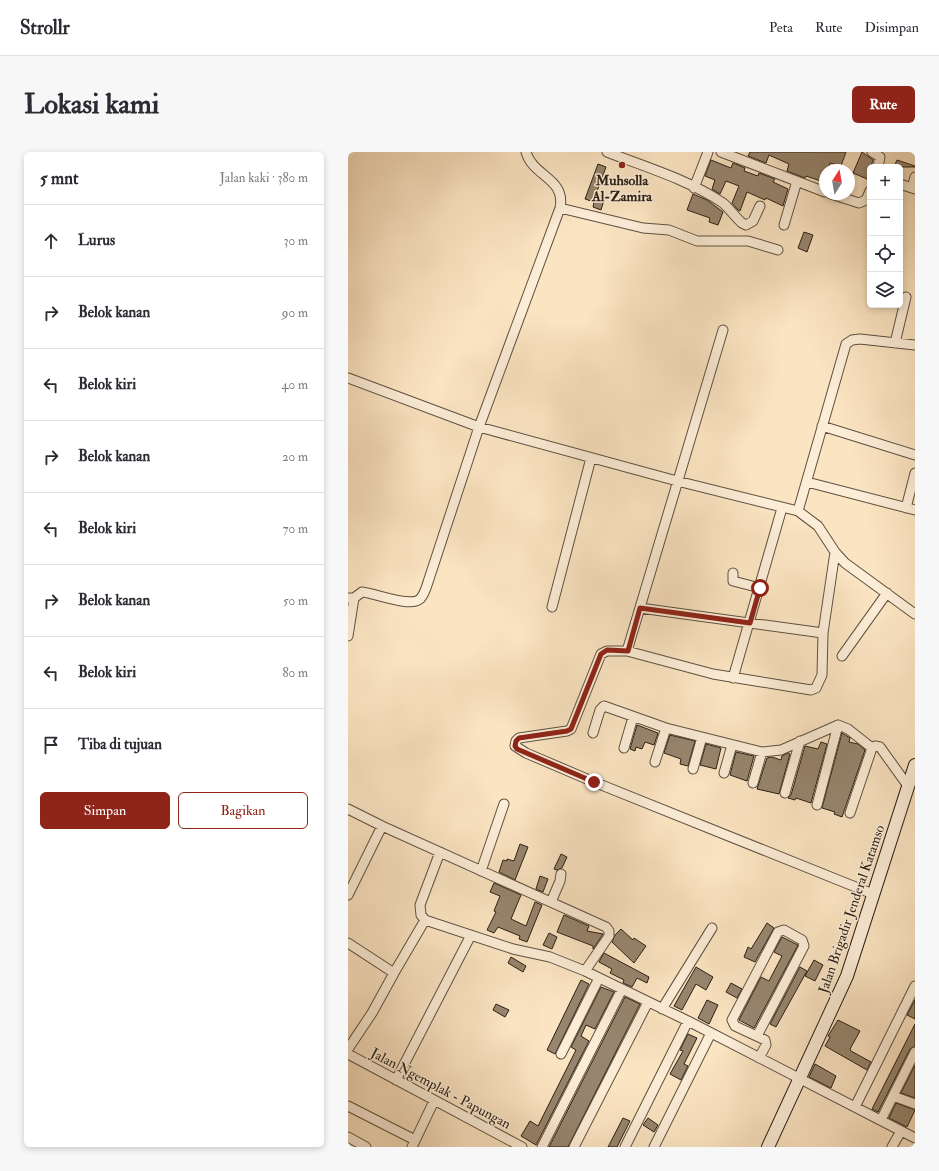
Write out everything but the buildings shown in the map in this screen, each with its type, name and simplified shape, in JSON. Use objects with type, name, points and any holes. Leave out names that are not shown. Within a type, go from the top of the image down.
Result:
[{"type":"main road","name":"Jalan Brigadir Jenderal Katamso","points":[[768,1147],[847,976],[915,765]]},
{"type":"street","points":[[348,636],[354,596],[364,592],[412,602],[421,597],[429,579],[479,427],[560,208],[562,196],[559,189],[532,164],[526,152]]},
{"type":"street","points":[[607,152],[694,188],[724,204],[737,219],[746,225],[753,221],[760,206]]},
{"type":"street","points":[[694,188],[708,152]]},
{"type":"street","points":[[721,152],[819,190]]},
{"type":"street","points":[[872,152],[880,157],[879,164]]},
{"type":"street","points":[[903,185],[913,189],[915,177]]},
{"type":"street","points":[[784,225],[797,181]]},
{"type":"street","points":[[850,200],[859,203],[866,200],[867,198]]},
{"type":"street","points":[[560,208],[644,228],[670,230],[697,241],[748,241],[778,250]]},
{"type":"street","points":[[896,343],[906,297]]},
{"type":"street","points":[[628,651],[677,481],[723,330]]},
{"type":"street","points":[[798,511],[846,344],[856,339],[915,345]]},
{"type":"street","points":[[348,378],[479,427],[677,481],[798,511],[818,526],[835,552],[855,571],[915,614]]},
{"type":"street","points":[[822,426],[915,456]]},
{"type":"street","points":[[552,607],[591,458]]},
{"type":"street","points":[[807,482],[911,509],[915,473]]},
{"type":"street","points":[[734,678],[782,508]]},
{"type":"street","points":[[835,552],[823,633],[822,675],[816,688],[811,690],[734,678],[628,651],[607,650],[601,654],[571,729],[567,731],[519,738],[515,743],[517,749],[594,782],[873,894]]},
{"type":"street","points":[[733,573],[734,581],[760,588]]},
{"type":"street","points":[[842,656],[887,594]]},
{"type":"street","points":[[640,608],[823,633]]},
{"type":"street","points":[[593,733],[600,710],[604,706],[666,728],[762,752],[776,751],[838,725],[848,729],[872,748]]},
{"type":"street","points":[[624,748],[633,717]]},
{"type":"street","points":[[817,805],[838,725]]},
{"type":"street","points":[[655,762],[666,728]]},
{"type":"street","points":[[693,769],[702,737]]},
{"type":"street","points":[[785,793],[800,741]]},
{"type":"street","points":[[724,773],[732,745]]},
{"type":"street","points":[[872,748],[875,746],[880,747],[908,786]]},
{"type":"street","points":[[850,813],[872,748]]},
{"type":"street","points":[[753,783],[762,752]]},
{"type":"street","points":[[481,871],[504,804]]},
{"type":"street","points":[[348,809],[608,929],[609,936],[586,971]]},
{"type":"street","points":[[348,895],[352,876],[382,826]]},
{"type":"street","points":[[440,852],[420,905],[421,915],[425,920],[514,949],[550,957],[586,971],[688,1021],[915,1138]]},
{"type":"street","points":[[551,902],[560,882],[561,874]]},
{"type":"street","points":[[348,1049],[372,1014],[425,920]]},
{"type":"street","points":[[662,1009],[712,928]]},
{"type":"street","points":[[757,1036],[804,946],[802,940],[784,930],[778,932],[732,1018],[732,1022],[735,1026],[757,1036],[766,1042],[759,1058]]},
{"type":"street","points":[[396,1080],[471,935]]},
{"type":"street","points":[[348,944],[394,973]]},
{"type":"street","points":[[561,1054],[599,978]]},
{"type":"street","points":[[855,1107],[915,986]]},
{"type":"street","points":[[542,1147],[622,989]]},
{"type":"street","points":[[574,1147],[648,1002]]},
{"type":"street","points":[[625,1147],[688,1021]]},
{"type":"street","points":[[654,1147],[711,1033]]},
{"type":"street","points":[[881,1120],[915,1052]]},
{"type":"street","name":"Jalan Ngemplak - Papungan","points":[[348,1054],[519,1146]]},
{"type":"street","points":[[894,1096],[915,1104]]},
{"type":"street","points":[[348,1106],[413,1144],[434,1101]]},
{"type":"street","points":[[892,1147],[901,1131]]},
{"type":"street","points":[[348,1138],[366,1147]]},
{"type":"place","name":"Muhsolla Al-Zamira","points":[[622,165]]},
{"type":"route","points":[[594,782],[517,749],[515,743],[517,739],[567,731],[571,729],[574,725],[601,654],[607,650],[628,651],[640,608],[750,623],[760,588]]}]
